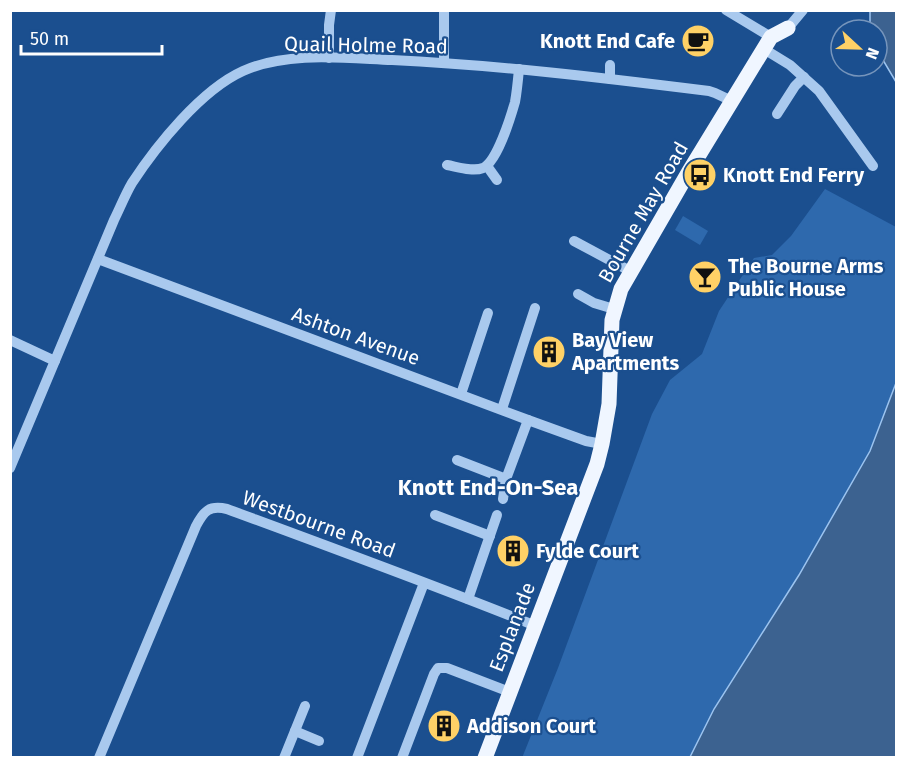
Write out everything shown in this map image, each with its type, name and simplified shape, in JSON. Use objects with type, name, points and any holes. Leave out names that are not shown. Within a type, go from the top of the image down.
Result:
[{"type":"main road","name":"Bourne May Road","points":[[602,444],[609,404],[610,339],[614,309],[621,289],[767,43],[788,28]]},
{"type":"main road","name":"Esplanade","points":[[485,758],[597,464],[602,444]]},
{"type":"street","points":[[329,58],[331,10]]},
{"type":"street","points":[[444,10],[444,63]]},
{"type":"street","points":[[726,10],[767,43],[819,91],[873,166]]},
{"type":"street","points":[[788,28],[803,10]]},
{"type":"street","name":"Quail Holme Road","points":[[10,468],[114,220],[131,185],[159,145],[178,123],[218,87],[241,72],[280,60],[304,58],[444,63],[519,69],[709,91],[732,101]]},
{"type":"street","points":[[610,65],[610,79]]},
{"type":"street","points":[[447,165],[480,169],[487,166],[494,157],[515,100],[519,69]]},
{"type":"street","points":[[777,114],[795,86],[804,77]]},
{"type":"street","points":[[487,166],[497,180]]},
{"type":"street","points":[[574,241],[630,271]]},
{"type":"street","name":"Ashton Avenue","points":[[98,259],[528,420],[586,441],[602,444]]},
{"type":"street","points":[[578,294],[594,303],[614,309]]},
{"type":"street","points":[[502,409],[535,308]]},
{"type":"street","points":[[461,394],[488,313]]},
{"type":"street","points":[[10,340],[55,361]]},
{"type":"street","points":[[503,499],[507,479],[528,420]]},
{"type":"street","points":[[457,460],[507,479]]},
{"type":"street","name":"Westbourne Road","points":[[99,758],[196,526],[202,515],[216,507],[227,509],[468,598],[536,626]]},
{"type":"street","points":[[435,515],[490,536]]},
{"type":"street","points":[[468,598],[497,515]]},
{"type":"street","points":[[357,758],[424,583]]},
{"type":"street","points":[[402,758],[438,668],[447,668],[510,692]]},
{"type":"street","points":[[284,758],[305,706]]},
{"type":"street","points":[[295,731],[319,741]]},
{"type":"shaded area","points":[[870,11],[896,11],[896,82],[889,70],[889,18],[870,18]]},
{"type":"shaded area","points":[[825,189],[896,227],[896,757],[522,758],[558,668],[652,414],[670,380],[702,354],[719,311],[754,258],[772,255],[791,236]]},
{"type":"shaded area","points":[[683,216],[708,231],[700,245],[675,230]]},
{"type":"shaded area","points":[[896,383],[896,757],[690,757],[714,709],[799,575],[870,451]]},
{"type":"place","name":"Knott End Cafe","points":[[698,41]]},
{"type":"place","name":"Knott End Ferry","points":[[700,175]]},
{"type":"place","name":"The Bourne Arms Public House","points":[[705,277]]},
{"type":"place","name":"Bay View Apartments","points":[[549,352]]},
{"type":"place","name":"Fylde Court","points":[[513,551]]},
{"type":"place","name":"Addison Court","points":[[444,726]]},
{"type":"district","name":"Knott End-On-Sea","points":[[488,487]]}]
